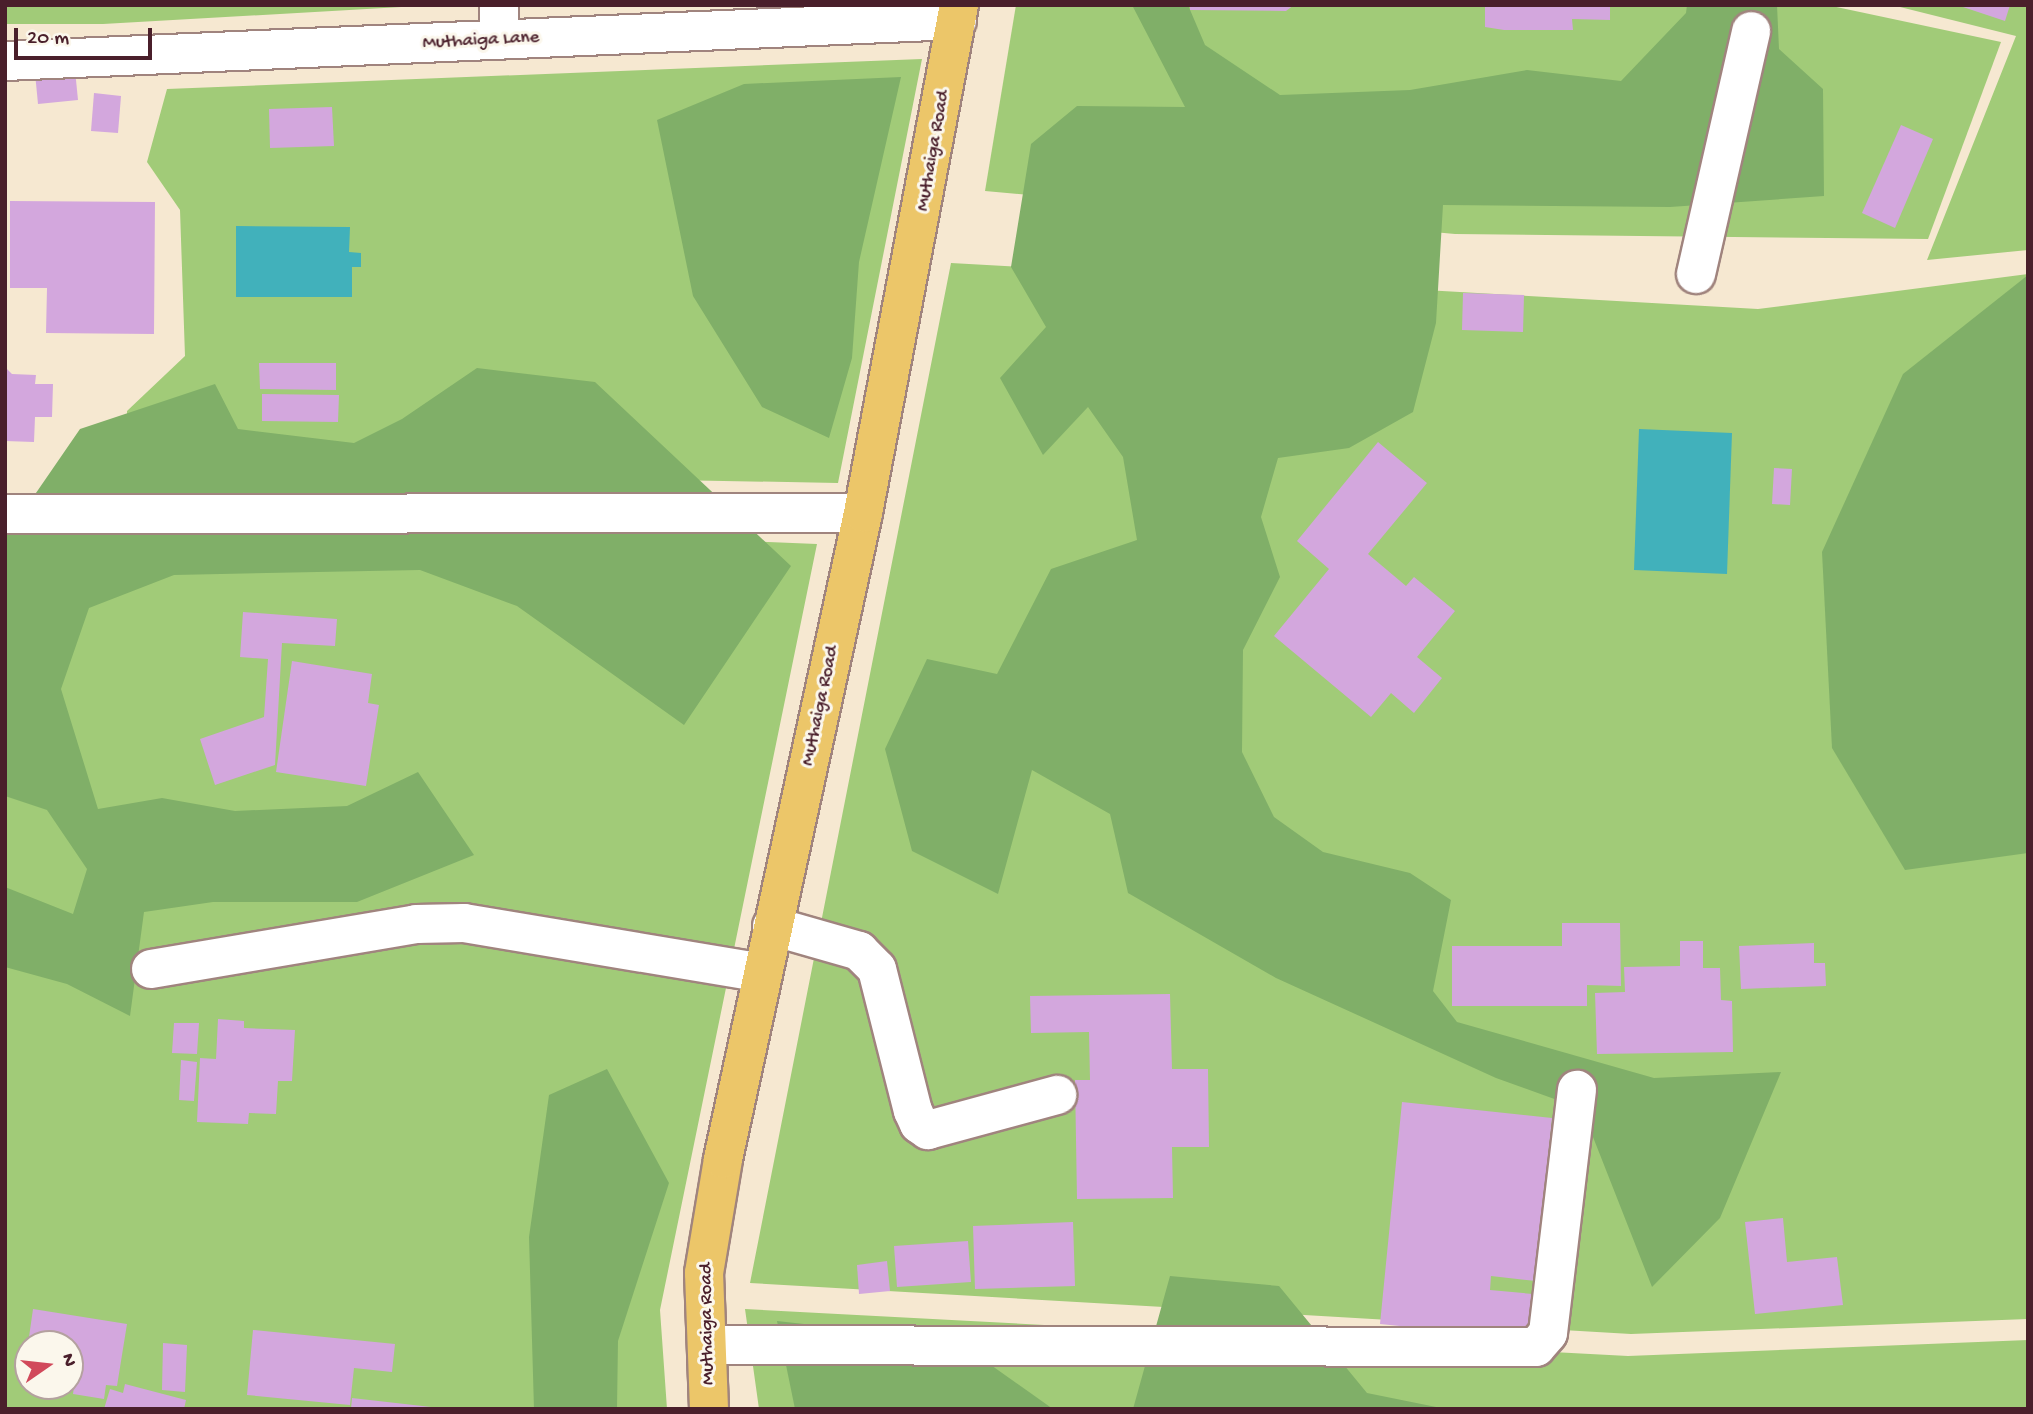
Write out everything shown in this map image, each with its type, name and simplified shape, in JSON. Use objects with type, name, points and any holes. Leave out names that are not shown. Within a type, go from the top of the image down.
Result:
[{"type":"main road","name":"Muthaiga Road","points":[[709,1409],[704,1273],[762,973],[863,513],[958,12]]},
{"type":"street","name":"Muthaiga Lane","points":[[5,61],[499,23],[958,12]]},
{"type":"street","points":[[1696,274],[1751,31]]},
{"type":"street","points":[[5,514],[863,513]]},
{"type":"street","points":[[151,969],[416,924],[464,923],[762,973]]},
{"type":"street","points":[[772,926],[859,951],[877,969],[913,1111],[928,1130],[1057,1095]]},
{"type":"street","points":[[707,1345],[1536,1347],[1548,1333],[1577,1090]]},
{"type":"green space","points":[[5,5],[436,5],[103,24],[5,24]]},
{"type":"green space","points":[[1016,5],[1827,5],[2001,42],[1928,239],[1455,234],[985,191]]},
{"type":"green space","points":[[1132,5],[1188,5],[1205,45],[1280,95],[1410,90],[1527,70],[1621,81],[1686,13],[1687,5],[1777,5],[1779,49],[1823,89],[1824,196],[1670,207],[1443,205],[1436,323],[1413,412],[1349,448],[1278,458],[1261,517],[1280,577],[1243,650],[1242,752],[1274,817],[1323,852],[1410,873],[1451,900],[1433,991],[1457,1022],[1654,1078],[1781,1072],[1720,1218],[1652,1287],[1582,1109],[1496,1078],[1276,978],[1128,893],[1110,814],[1032,770],[998,894],[912,851],[885,749],[927,659],[997,674],[1051,569],[1137,540],[1123,457],[1088,407],[1043,455],[1000,378],[1046,327],[1011,267],[1031,144],[1077,106],[1185,107]]},
{"type":"green space","points":[[1892,5],[2028,5],[2028,250],[1927,260],[2016,36]]},
{"type":"green space","points":[[922,59],[838,483],[127,470],[127,411],[185,356],[180,210],[147,162],[167,89]]},
{"type":"green space","points":[[901,77],[859,262],[852,358],[829,438],[762,407],[693,296],[657,120],[744,84]]},
{"type":"green space","points":[[951,263],[1758,309],[2028,274],[2028,1319],[1631,1334],[750,1283]]},
{"type":"green space","points":[[2028,275],[2028,853],[1905,870],[1832,748],[1822,552],[1903,374]]},
{"type":"green space","points":[[477,368],[595,382],[791,566],[684,725],[517,606],[420,570],[174,575],[89,608],[61,689],[98,809],[162,798],[235,811],[347,806],[418,772],[474,855],[357,902],[213,902],[144,912],[130,1016],[67,984],[5,967],[5,887],[73,914],[87,869],[47,810],[5,796],[5,538],[80,429],[215,384],[238,429],[354,443],[402,419]]},
{"type":"green space","points":[[5,510],[817,544],[660,1310],[667,1409],[5,1409]]},
{"type":"green space","points":[[607,1069],[669,1183],[618,1341],[617,1409],[534,1409],[529,1237],[549,1095]]},
{"type":"green space","points":[[1170,1276],[1279,1286],[1367,1393],[1446,1409],[1133,1409]]},
{"type":"green space","points":[[745,1309],[1628,1356],[2028,1340],[2028,1409],[759,1409]]},
{"type":"green space","points":[[777,1321],[957,1341],[1053,1409],[795,1409]]},
{"type":"water","points":[[236,226],[350,227],[349,252],[361,253],[361,267],[352,267],[352,297],[236,297]]},
{"type":"water","points":[[1639,429],[1732,433],[1727,574],[1634,570]]},
{"type":"building","points":[[1190,5],[1294,5],[1286,11],[1190,10]]},
{"type":"building","points":[[1485,5],[1610,5],[1610,20],[1572,19],[1573,30],[1504,30],[1485,27]]},
{"type":"building","points":[[1957,5],[2010,5],[2005,21]]},
{"type":"building","points":[[75,70],[78,100],[38,104],[35,73]]},
{"type":"building","points":[[94,93],[121,96],[118,133],[91,131]]},
{"type":"building","points":[[332,107],[334,146],[270,148],[269,109]]},
{"type":"building","points":[[1901,125],[1933,139],[1895,228],[1862,213]]},
{"type":"building","points":[[10,201],[155,202],[154,334],[46,333],[47,288],[10,288]]},
{"type":"building","points":[[1463,293],[1524,295],[1523,332],[1462,330]]},
{"type":"building","points":[[259,363],[336,363],[336,390],[260,389]]},
{"type":"building","points":[[5,367],[12,374],[36,375],[35,384],[53,384],[52,417],[35,417],[34,442],[5,441]]},
{"type":"building","points":[[262,394],[339,395],[338,422],[262,421]]},
{"type":"building","points":[[1378,442],[1427,483],[1368,554],[1406,586],[1414,577],[1455,611],[1417,657],[1442,678],[1414,713],[1391,693],[1371,717],[1274,636],[1329,569],[1297,541]]},
{"type":"building","points":[[1774,468],[1792,469],[1790,505],[1772,504]]},
{"type":"building","points":[[243,612],[337,619],[335,646],[282,643],[275,765],[215,785],[200,739],[264,717],[268,659],[240,657]]},
{"type":"building","points":[[292,661],[372,674],[368,703],[379,705],[366,786],[276,772]]},
{"type":"building","points":[[1562,923],[1620,923],[1621,986],[1587,985],[1587,1006],[1452,1006],[1452,946],[1562,946]]},
{"type":"building","points":[[1680,941],[1703,941],[1703,968],[1720,968],[1721,1000],[1732,1001],[1733,1052],[1597,1054],[1595,993],[1625,992],[1624,967],[1680,966]]},
{"type":"building","points":[[1814,943],[1814,963],[1825,963],[1826,986],[1741,989],[1739,946]]},
{"type":"building","points":[[1170,994],[1172,1069],[1208,1069],[1209,1147],[1172,1147],[1173,1198],[1077,1199],[1075,1080],[1090,1080],[1089,1032],[1031,1033],[1030,996]]},
{"type":"building","points":[[218,1019],[244,1021],[244,1028],[295,1030],[292,1081],[278,1081],[276,1114],[249,1113],[248,1124],[197,1122],[200,1058],[216,1059]]},
{"type":"building","points":[[174,1023],[199,1023],[197,1054],[172,1053]]},
{"type":"building","points":[[181,1060],[197,1062],[194,1101],[179,1100]]},
{"type":"building","points":[[1402,1102],[1552,1118],[1536,1281],[1491,1276],[1490,1290],[1533,1294],[1528,1339],[1380,1324]]},
{"type":"building","points":[[1783,1218],[1787,1262],[1837,1257],[1843,1305],[1755,1314],[1745,1222]]},
{"type":"building","points":[[1073,1222],[1075,1286],[975,1289],[973,1226]]},
{"type":"building","points":[[968,1241],[971,1282],[897,1287],[894,1246]]},
{"type":"building","points":[[887,1261],[890,1291],[859,1294],[857,1265]]},
{"type":"building","points":[[33,1309],[127,1324],[117,1386],[106,1385],[104,1399],[84,1396],[84,1330],[30,1330]]},
{"type":"building","points":[[253,1330],[395,1344],[392,1372],[354,1368],[350,1405],[247,1395]]},
{"type":"building","points":[[163,1343],[187,1345],[185,1392],[162,1390]]},
{"type":"building","points":[[125,1384],[186,1400],[184,1409],[104,1409],[110,1389],[123,1393]]},
{"type":"building","points":[[352,1398],[431,1407],[431,1409],[351,1409]]}]
